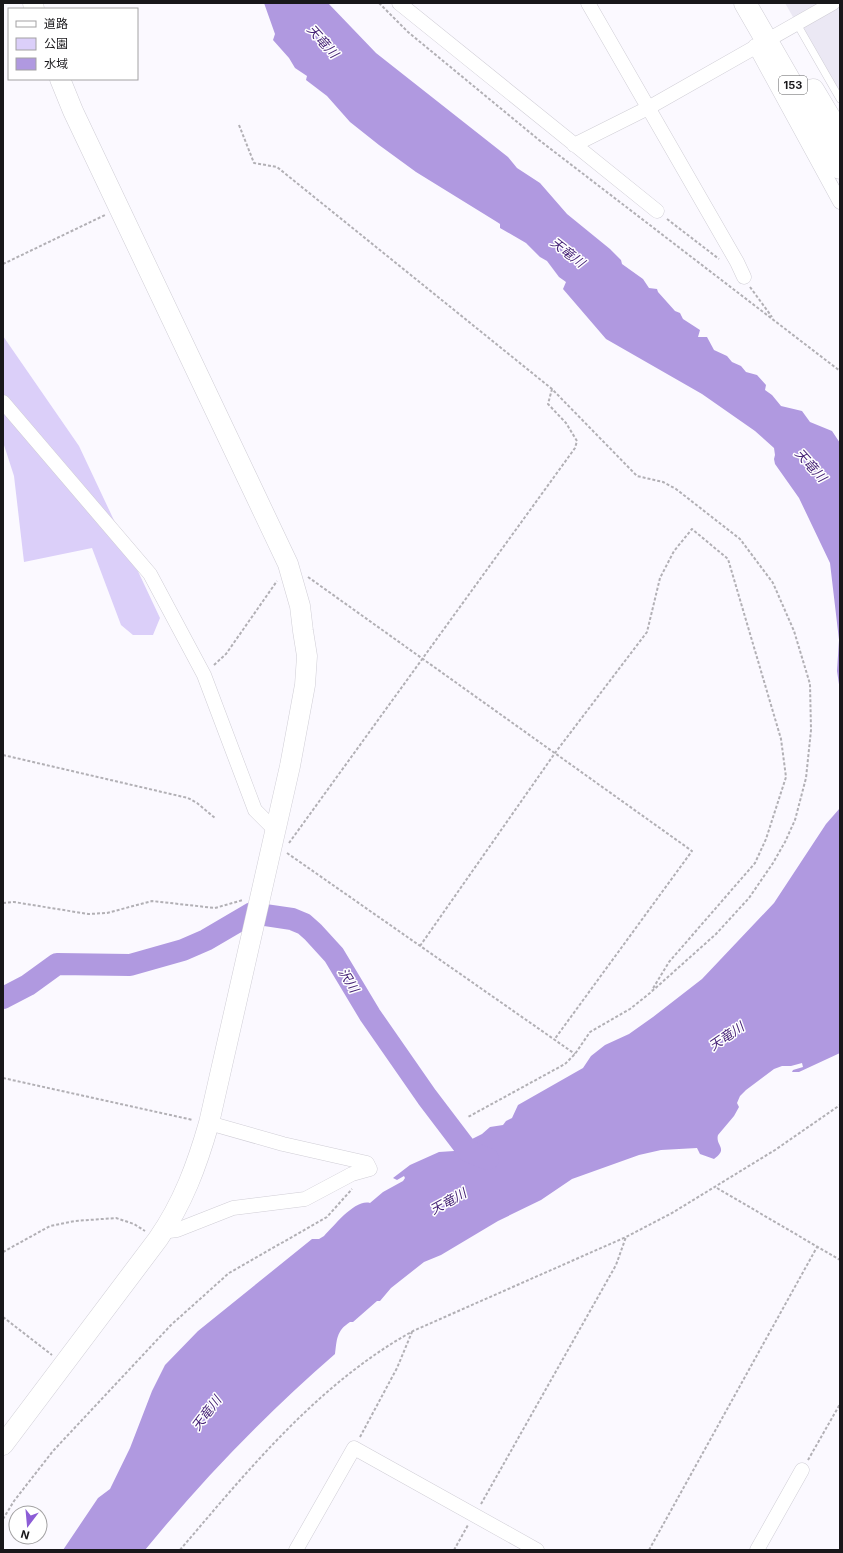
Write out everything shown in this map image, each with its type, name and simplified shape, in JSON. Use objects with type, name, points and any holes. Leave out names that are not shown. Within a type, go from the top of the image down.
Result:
[{"type":"highway","name":"153","points":[[745,3],[775,36],[840,136]]},
{"type":"highway","name":"153","points":[[762,3],[775,36],[840,168]]},
{"type":"street","points":[[399,3],[574,146],[657,211]]},
{"type":"street","points":[[588,3],[737,262],[744,277]]},
{"type":"street","points":[[574,146],[648,108],[832,3]]},
{"type":"street","points":[[775,36],[840,202]]},
{"type":"street","points":[[3,1445],[161,1234],[187,1188],[197,1164],[209,1123],[260,900],[277,841],[305,677],[307,656],[300,606],[290,568],[72,112],[60,80]]},
{"type":"street","points":[[3,402],[150,574],[204,674],[255,810],[277,841]]},
{"type":"street","points":[[161,1234],[177,1230],[233,1208],[305,1199],[352,1174],[370,1169],[367,1163],[283,1144],[209,1123]]},
{"type":"street","points":[[296,1550],[354,1448],[538,1550]]},
{"type":"street","points":[[757,1550],[802,1470]]},
{"type":"lane","points":[[775,36],[840,99]]},
{"type":"path","points":[[379,3],[408,32],[539,140],[840,371]]},
{"type":"path","points":[[239,125],[254,163],[277,167],[552,389],[637,476],[663,482],[676,489],[740,539],[772,583],[794,631],[810,684],[811,730],[806,778],[795,820],[785,842],[762,880],[733,916],[650,993],[630,1009],[590,1032],[575,1054],[565,1064],[468,1117]]},
{"type":"path","points":[[3,264],[118,208]]},
{"type":"path","points":[[657,211],[744,277],[774,320]]},
{"type":"path","points":[[552,389],[548,404],[566,423],[577,441],[574,448],[423,659],[277,841],[420,946],[575,1054]]},
{"type":"path","points":[[420,946],[555,753],[647,632],[660,578],[674,551],[692,529],[728,559],[781,739],[786,777],[766,839],[755,863],[669,962],[650,993]]},
{"type":"path","points":[[204,674],[226,654],[290,568],[304,575],[692,851],[554,1040]]},
{"type":"path","points":[[3,756],[188,798],[197,803],[215,818]]},
{"type":"path","points":[[3,903],[14,902],[88,914],[107,913],[152,901],[215,908],[248,898],[260,900]]},
{"type":"path","points":[[3,1078],[209,1123]]},
{"type":"path","points":[[180,1550],[228,1494],[306,1411],[362,1363],[388,1344],[413,1331],[672,1214],[775,1150],[840,1105]]},
{"type":"path","points":[[3,1519],[14,1501],[53,1451],[171,1325],[229,1273],[327,1217],[370,1169]]},
{"type":"path","points":[[716,1188],[725,1195],[840,1260]]},
{"type":"path","points":[[3,1252],[50,1226],[75,1221],[116,1218],[161,1234]]},
{"type":"path","points":[[454,1550],[616,1265],[626,1236]]},
{"type":"path","points":[[649,1550],[817,1247]]},
{"type":"path","points":[[3,1317],[64,1364]]},
{"type":"path","points":[[354,1448],[397,1368],[413,1331]]},
{"type":"path","points":[[802,1470],[840,1404]]},
{"type":"shaded area","points":[[785,3],[840,3],[840,99],[797,24]]},
{"type":"green space","points":[[3,336],[79,446],[160,618],[153,635],[133,635],[121,625],[92,548],[24,562],[14,476],[3,442]]},
{"type":"water","name":"天竜川","points":[[264,3],[328,3],[376,53],[508,157],[517,168],[540,183],[567,214],[610,249],[621,260],[622,264],[643,279],[649,288],[657,289],[675,311],[680,313],[683,319],[700,330],[698,337],[707,337],[714,350],[727,356],[732,362],[741,366],[746,372],[757,375],[766,385],[765,390],[772,395],[781,406],[802,411],[810,422],[832,431],[840,443],[840,691],[837,671],[839,640],[830,563],[799,498],[775,464],[774,448],[755,431],[702,394],[606,339],[563,289],[566,282],[559,277],[547,261],[540,257],[526,243],[500,228],[500,224],[497,222],[416,172],[350,122],[327,96],[306,80],[307,76],[295,68],[289,58],[273,40],[275,34]]},
{"type":"water","name":"天竜川","points":[[840,808],[840,1053],[799,1072],[792,1072],[793,1070],[803,1067],[802,1063],[791,1066],[782,1066],[774,1069],[746,1090],[740,1096],[737,1103],[739,1107],[734,1116],[718,1135],[718,1142],[721,1152],[714,1159],[700,1154],[697,1148],[661,1150],[639,1155],[572,1179],[541,1200],[498,1221],[441,1255],[424,1262],[391,1288],[380,1301],[377,1301],[353,1322],[345,1325],[338,1336],[335,1354],[284,1400],[236,1448],[167,1523],[145,1550],[63,1550],[98,1498],[110,1489],[130,1448],[152,1391],[165,1365],[198,1331],[312,1239],[319,1239],[324,1236],[352,1209],[364,1203],[370,1203],[383,1192],[403,1181],[405,1178],[404,1176],[397,1180],[393,1178],[410,1165],[439,1152],[454,1151],[456,1144],[460,1145],[482,1134],[490,1127],[503,1125],[506,1121],[512,1118],[518,1105],[583,1068],[591,1056],[605,1045],[629,1034],[702,979],[774,903],[826,824]]},
{"type":"waterway","name":"沢川","points":[[3,998],[28,985],[57,964],[130,965],[183,950],[206,940],[252,913],[292,919],[304,924],[334,955],[370,1015],[427,1097],[468,1151],[488,1159]]}]
